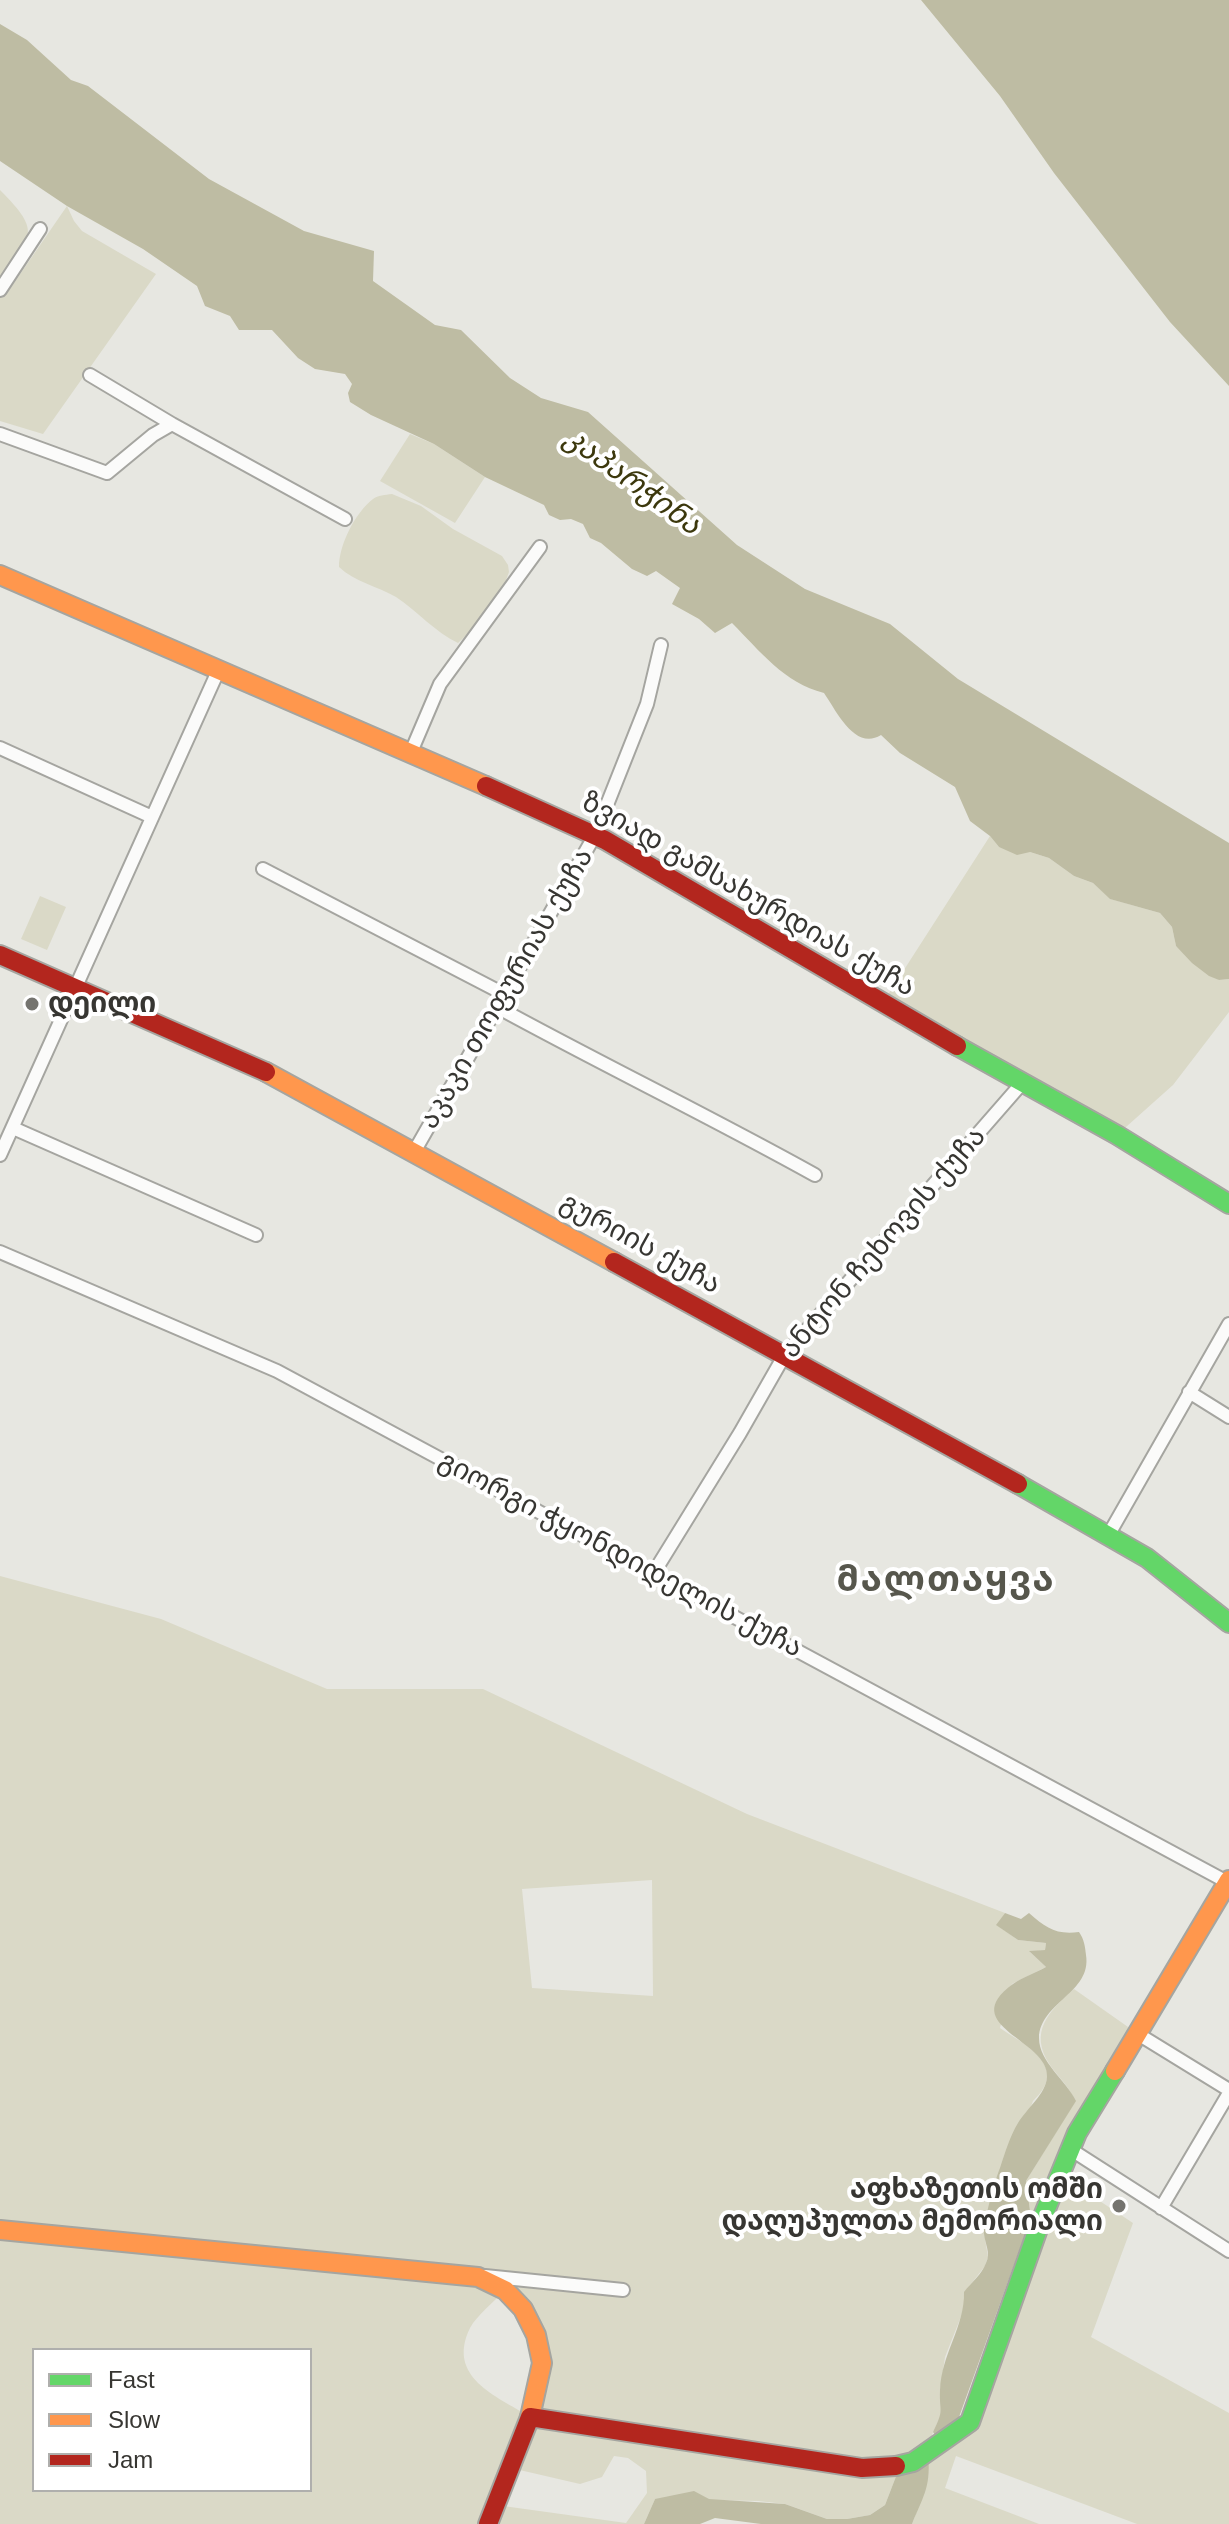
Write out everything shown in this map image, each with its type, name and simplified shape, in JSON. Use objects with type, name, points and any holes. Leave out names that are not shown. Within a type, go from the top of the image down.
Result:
[{"type":"main road","name":"ზვიად გამსახურდიას ქუჩა","points":[[0,575],[595,835],[751,924],[882,1004],[1171,1167],[1229,1204]]},
{"type":"main road","name":"გურიის ქუჩა","points":[[0,955],[281,1078],[1109,1534],[1147,1558],[1229,1623]]},
{"type":"main road","points":[[530,2417],[862,2468],[900,2466],[913,2462],[970,2422],[1039,2226],[1080,2127],[1228,1881]]},
{"type":"main road","points":[[0,2230],[470,2275],[505,2290],[523,2309],[536,2335],[542,2363],[530,2417],[488,2524]]},
{"type":"street","points":[[0,290],[40,229]]},
{"type":"street","points":[[90,375],[345,519]]},
{"type":"street","points":[[0,434],[107,473],[153,435],[172,424]]},
{"type":"street","points":[[411,752],[440,684],[540,547]]},
{"type":"street","name":"აკაკი თოფურიას ქუჩა","points":[[414,1152],[595,835],[647,704],[661,645]]},
{"type":"street","points":[[0,1155],[219,669]]},
{"type":"street","points":[[0,748],[152,817]]},
{"type":"street","points":[[263,869],[504,994]]},
{"type":"street","points":[[497,1007],[606,1067],[720,1122],[815,1175]]},
{"type":"street","name":"ანტონ ჩეხოვის ქუჩა","points":[[653,1574],[784,1356],[1023,1082]]},
{"type":"street","points":[[13,1128],[256,1235]]},
{"type":"street","name":"გიორგი ჭყონდიდელის ქუჩა","points":[[0,1252],[277,1371],[1228,1881]]},
{"type":"street","points":[[1109,1534],[1229,1324]]},
{"type":"street","points":[[1189,1392],[1229,1417]]},
{"type":"street","points":[[1138,2034],[1229,2092],[1161,2208]]},
{"type":"street","points":[[1070,2149],[1229,2251]]},
{"type":"street","points":[[470,2275],[623,2290]]},
{"type":"green space","points":[[0,190],[23,216],[28,235],[0,283]]},
{"type":"green space","points":[[67,206],[82,231],[156,274],[43,434],[0,421],[0,289],[7,293]]},
{"type":"green space","points":[[410,434],[434,444],[485,477],[455,523],[380,481]]},
{"type":"green space","points":[[392,494],[421,506],[453,529],[502,556],[508,565],[505,583],[491,606],[458,643],[396,597],[339,567],[345,540],[360,512],[375,498]]},
{"type":"green space","points":[[990,836],[999,847],[1049,858],[1074,876],[1093,883],[1111,899],[1160,913],[1172,927],[1176,946],[1219,980],[1229,979],[1229,1012],[1173,1085],[1117,1135],[882,1004]]},
{"type":"green space","points":[[40,896],[66,907],[47,950],[21,939]]},
{"type":"green space","points":[[0,1576],[161,1619],[327,1689],[483,1689],[747,1814],[1005,1913],[997,1925],[1018,1940],[1046,1943],[1045,1950],[1030,1952],[1046,1967],[1012,1984],[1000,2028],[1040,2058],[1047,2078],[1033,2101],[984,2233],[988,2257],[985,2266],[964,2293],[964,2309],[945,2357],[940,2391],[942,2414],[928,2450],[970,2422],[1039,2226],[1031,2218],[1026,2181],[1075,2101],[1044,2053],[1041,2032],[1044,2023],[1074,1989],[1138,2034],[1059,2174],[1133,2223],[1091,2337],[1229,2413],[1229,2524],[1137,2524],[956,2456],[945,2488],[1039,2524],[912,2524],[917,2511],[900,2466],[885,2505],[870,2515],[827,2519],[785,2504],[655,2499],[644,2524],[0,2524]],"holes":[[[652,1880],[653,1996],[532,1988],[522,1889]],[[505,2290],[542,2363],[529,2416],[478,2383],[464,2360],[464,2345],[470,2328]],[[614,2456],[628,2458],[646,2471],[647,2493],[626,2523],[496,2505],[511,2468],[580,2484],[602,2477]]]},
{"type":"water","points":[[921,0],[1229,0],[1229,386],[1170,322],[1054,173],[1000,96]]},
{"type":"water","name":"კაპარჭინა","points":[[0,24],[27,40],[71,80],[88,86],[209,179],[304,231],[374,251],[373,281],[435,325],[461,330],[510,378],[541,398],[588,412],[737,545],[805,589],[890,624],[958,679],[1229,843],[1229,979],[1219,980],[1209,976],[1192,963],[1176,946],[1172,927],[1160,913],[1110,899],[1093,883],[1074,876],[1049,858],[1030,852],[1017,855],[999,847],[970,821],[955,787],[900,753],[881,735],[872,739],[855,734],[824,693],[785,674],[732,623],[715,633],[699,619],[672,604],[680,588],[656,571],[647,576],[632,569],[601,543],[590,538],[583,524],[549,515],[544,505],[485,477],[434,444],[350,402],[348,393],[352,384],[345,374],[315,369],[298,358],[272,330],[239,330],[230,316],[205,306],[197,286],[0,161]]},
{"type":"water","points":[[1005,1913],[1021,1919],[1029,1913],[1052,1929],[1079,1932],[1083,1940],[1086,1968],[1074,1988],[1048,2015],[1039,2038],[1043,2055],[1076,2101],[1026,2181],[1031,2218],[959,2417],[950,2430],[937,2438],[933,2432],[940,2414],[941,2377],[961,2317],[964,2292],[982,2271],[987,2259],[984,2228],[995,2182],[1015,2128],[1040,2095],[1047,2077],[1044,2064],[999,2022],[994,2011],[998,1999],[1013,1984],[1046,1967],[1029,1951],[1045,1950],[1046,1943],[1018,1940],[996,1925]]},
{"type":"water","points":[[928,2451],[928,2481],[912,2524],[761,2524],[715,2518],[700,2524],[644,2524],[655,2499],[694,2491],[709,2499],[785,2504],[827,2519],[870,2515],[885,2505],[900,2466]]},
{"type":"traffic: fast","points":[[957,1046],[1117,1135],[1229,1204]]},
{"type":"traffic: fast","points":[[1018,1484],[1147,1558],[1229,1623]]},
{"type":"traffic: fast","points":[[896,2466],[913,2462],[970,2422],[1039,2226],[1077,2133],[1115,2071]]},
{"type":"traffic: slow","points":[[0,575],[486,786]]},
{"type":"traffic: slow","points":[[266,1072],[614,1262]]},
{"type":"traffic: slow","points":[[1115,2071],[1229,1880]]},
{"type":"traffic: slow","points":[[0,2230],[478,2277],[505,2290],[523,2309],[536,2335],[542,2363],[530,2417]]},
{"type":"traffic: jam","points":[[486,786],[605,840],[957,1046]]},
{"type":"traffic: jam","points":[[0,955],[266,1072]]},
{"type":"traffic: jam","points":[[614,1262],[1018,1484]]},
{"type":"traffic: jam","points":[[488,2524],[530,2417],[862,2468],[896,2466]]},
{"type":"place","name":"დეილი","points":[[32,1004]]},
{"type":"place","name":"აფხაზეთის ომში დაღუპულთა მემორიალი","points":[[1119,2206]]},
{"type":"district","name":"მალთაყვა","points":[[946,1581]]}]
